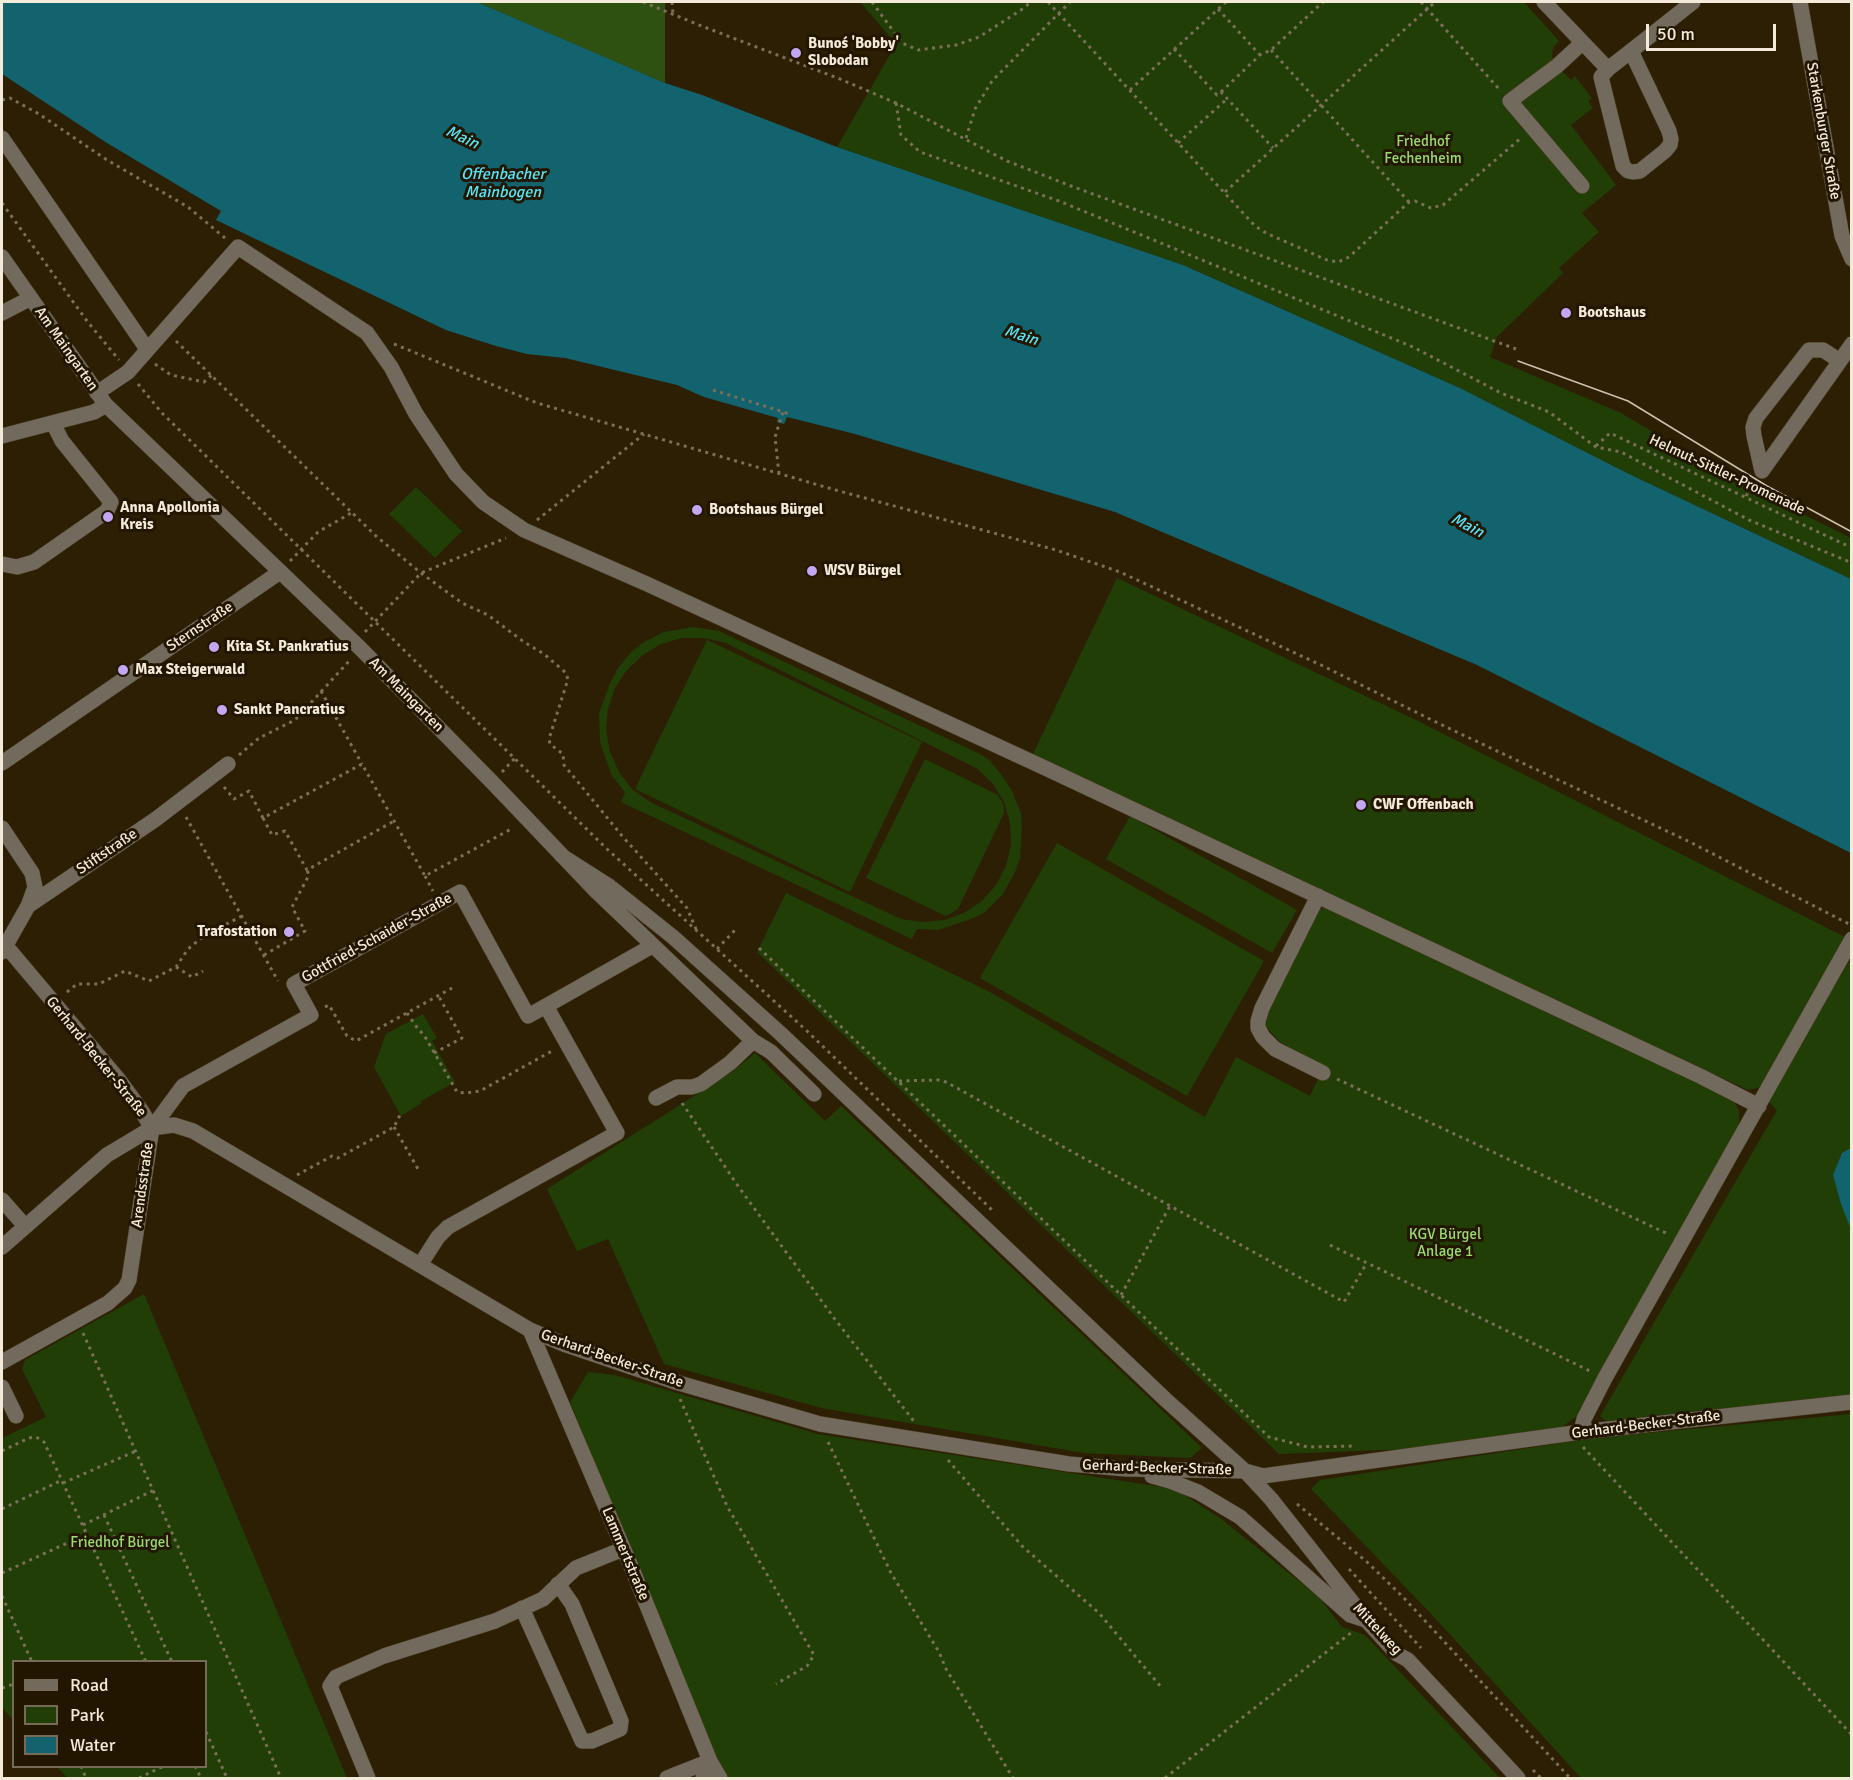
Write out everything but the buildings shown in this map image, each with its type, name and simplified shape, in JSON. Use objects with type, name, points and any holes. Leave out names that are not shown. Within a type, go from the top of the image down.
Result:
[{"type":"street","points":[[1544,2],[1608,69]]},
{"type":"street","points":[[1631,51],[1671,139],[1665,151],[1640,171],[1628,171],[1623,166],[1601,77],[1608,69],[1693,2]]},
{"type":"street","name":"Starkenburger Straße","points":[[1800,2],[1842,236],[1851,259]]},
{"type":"street","points":[[1582,43],[1557,66],[1510,101],[1582,186]]},
{"type":"street","points":[[2,138],[147,349]]},
{"type":"street","points":[[2,436],[94,412],[102,399],[238,247],[367,333],[391,367],[416,414],[456,474],[483,502],[524,530],[782,646],[1318,896],[1759,1106]]},
{"type":"street","name":"Am Maingarten","points":[[2,257],[102,399],[357,646],[652,946],[753,1041],[771,1052],[814,1094]]},
{"type":"street","points":[[2,313],[31,298]]},
{"type":"street","points":[[1840,361],[1823,350],[1809,350],[1756,418],[1753,427],[1754,436],[1762,471],[1840,361],[1851,344]]},
{"type":"street","points":[[2,564],[17,567],[34,562],[107,511],[111,502],[62,441],[53,423]]},
{"type":"street","name":"Sternstraße","points":[[2,763],[280,572]]},
{"type":"street","name":"Stiftstraße","points":[[4,949],[28,906],[178,803],[228,764]]},
{"type":"street","points":[[2,828],[32,873],[35,887],[28,906]]},
{"type":"street","name":"Mittelweg","points":[[562,856],[609,886],[673,937],[781,1034],[1166,1400],[1245,1471],[1271,1499],[1367,1621],[1397,1654],[1408,1660],[1518,1779]]},
{"type":"street","name":"Gottfried-Schaider-Straße","points":[[311,1015],[294,984],[460,891],[528,1016],[652,946]]},
{"type":"street","points":[[1318,896],[1262,1008],[1258,1028],[1275,1049],[1323,1073]]},
{"type":"street","points":[[1581,1432],[1584,1419],[1605,1378],[1851,939]]},
{"type":"street","name":"Gerhard-Becker-Straße","points":[[4,949],[134,1099],[152,1128],[174,1125],[187,1128],[530,1330],[566,1345],[672,1381],[820,1424],[1069,1464],[1126,1469],[1245,1471],[1263,1476],[1581,1432],[1851,1402]]},
{"type":"street","points":[[420,1265],[438,1237],[448,1227],[617,1132],[546,1006]]},
{"type":"street","points":[[152,1128],[183,1086],[311,1015]]},
{"type":"street","points":[[656,1098],[677,1087],[693,1087],[701,1084],[730,1063],[753,1041]]},
{"type":"street","name":"Arendsstraße","points":[[2,1246],[107,1155],[152,1128]]},
{"type":"street","name":"Arendsstraße","points":[[2,1362],[118,1296],[129,1280],[152,1128]]},
{"type":"street","points":[[2,1200],[25,1226]]},
{"type":"street","name":"Lammertstraße","points":[[530,1330],[710,1761],[720,1779]]},
{"type":"street","points":[[2,1387],[16,1416]]},
{"type":"street","points":[[1126,1469],[1170,1481],[1209,1498],[1254,1528],[1350,1614],[1367,1621]]},
{"type":"street","points":[[368,1779],[330,1686],[336,1677],[384,1656],[495,1621],[543,1599],[576,1568],[623,1549]]},
{"type":"street","points":[[522,1608],[582,1741],[592,1742],[620,1729],[621,1721],[572,1604],[558,1584]]},
{"type":"street","points":[[667,1779],[710,1761]]},
{"type":"street","points":[[703,1779],[710,1761]]},
{"type":"path","points":[[643,2],[896,103],[1007,161],[1516,349]]},
{"type":"path","points":[[672,2],[673,14]]},
{"type":"path","points":[[872,2],[902,43],[918,50],[956,45],[979,37],[1031,2]]},
{"type":"path","points":[[1048,2],[1060,12],[1260,230],[1332,262],[1344,260],[1358,250],[1409,202],[1415,201],[1431,208],[1443,205],[1501,154],[1533,130]]},
{"type":"path","points":[[966,138],[975,109],[992,81],[1070,2]]},
{"type":"path","points":[[1130,90],[1226,2]]},
{"type":"path","points":[[1174,49],[1217,95],[1323,2]]},
{"type":"path","points":[[1421,2],[1510,101]]},
{"type":"path","points":[[1225,192],[1435,2]]},
{"type":"path","points":[[1218,9],[1260,55]]},
{"type":"path","points":[[1271,50],[1409,202]]},
{"type":"path","points":[[1221,92],[1273,148]]},
{"type":"path","points":[[2,100],[10,98],[19,102],[107,160],[188,207],[238,247]]},
{"type":"path","points":[[1178,143],[1227,99]]},
{"type":"path","points":[[896,103],[902,135],[920,152],[1059,201],[1413,347],[1501,393],[1548,412],[1596,447],[1621,452],[1749,520],[1851,563]]},
{"type":"path","points":[[2,203],[87,321],[162,413],[607,849],[807,1031],[993,1211]]},
{"type":"path","points":[[163,331],[212,375],[351,513],[421,573],[462,603],[488,615],[544,654],[565,672],[567,679],[549,739],[550,744],[562,754],[564,765],[623,837],[687,908],[697,930]]},
{"type":"path","points":[[367,333],[537,403],[779,474],[1056,550],[1120,572],[1323,666],[1689,842],[1851,925]]},
{"type":"path","points":[[168,374],[204,382],[212,375]]},
{"type":"path","points":[[713,390],[790,414]]},
{"type":"path","points":[[779,474],[775,437],[783,412]]},
{"type":"path","name":"Helmut-Sittler-Promenade","points":[[1596,447],[1610,433],[1851,548]]},
{"type":"path","points":[[228,764],[259,738],[295,720],[376,621],[421,573],[524,530],[644,434]]},
{"type":"path","points":[[1739,479],[1752,487]]},
{"type":"path","points":[[280,572],[318,532],[351,513]]},
{"type":"path","points":[[321,691],[425,876],[528,820]]},
{"type":"path","points":[[263,818],[362,764]]},
{"type":"path","points":[[214,775],[234,799],[249,791],[272,836],[285,831],[309,874],[292,907],[305,931],[264,955]]},
{"type":"path","points":[[178,803],[284,990],[294,984]]},
{"type":"path","points":[[307,870],[394,821]]},
{"type":"path","points":[[54,1004],[77,984],[99,984],[125,971],[149,981],[176,967],[188,950],[205,935],[242,916]]},
{"type":"path","points":[[678,921],[697,930]]},
{"type":"path","points":[[717,949],[737,928]]},
{"type":"path","points":[[759,948],[1269,1437],[1308,1447],[1365,1445]]},
{"type":"path","points":[[176,967],[192,977],[203,971]]},
{"type":"path","points":[[311,1015],[329,1005],[347,1036],[356,1041],[452,988]]},
{"type":"path","points":[[434,1053],[462,1038],[438,995]]},
{"type":"path","points":[[407,1012],[424,1035],[455,1090],[466,1093],[480,1091],[567,1043]]},
{"type":"path","points":[[1323,1073],[1683,1241]]},
{"type":"path","points":[[899,1081],[938,1080],[946,1082],[1344,1302],[1366,1264]]},
{"type":"path","points":[[682,1103],[738,1186],[834,1318],[931,1443],[1022,1546],[1091,1604],[1161,1687]]},
{"type":"path","points":[[282,1183],[332,1156],[338,1158],[394,1127],[400,1114]]},
{"type":"path","points":[[394,1127],[418,1169]]},
{"type":"path","points":[[1121,1295],[1170,1206]]},
{"type":"path","points":[[1330,1245],[1605,1378]]},
{"type":"path","points":[[78,1320],[281,1779]]},
{"type":"path","points":[[672,1381],[726,1506],[814,1655],[807,1666],[777,1684]]},
{"type":"path","points":[[820,1424],[891,1573],[1013,1779]]},
{"type":"path","points":[[1581,1432],[1579,1443],[1851,1735]]},
{"type":"path","points":[[2,1451],[29,1438],[41,1438],[145,1660]]},
{"type":"path","points":[[2,1509],[136,1451]]},
{"type":"path","points":[[83,1525],[154,1491]]},
{"type":"path","points":[[1289,1497],[1367,1562],[1403,1597],[1570,1779]]},
{"type":"path","points":[[104,1515],[171,1660]]},
{"type":"path","points":[[2,1573],[87,1534]]},
{"type":"path","points":[[1342,1562],[1422,1649]]},
{"type":"path","points":[[2,1596],[31,1660]]},
{"type":"path","points":[[1164,1779],[1367,1621]]},
{"type":"path","points":[[207,1734],[227,1779]]},
{"type":"path","points":[[139,1779],[162,1768]]},
{"type":"path","points":[[1533,1770],[1541,1779]]},
{"type":"green space","points":[[477,2],[665,2],[665,83],[592,52]]},
{"type":"green space","name":"Friedhof Fechenheim","points":[[860,2],[1524,2],[1559,41],[1553,48],[1552,56],[1557,66],[1571,80],[1575,76],[1592,98],[1588,101],[1593,108],[1571,125],[1616,185],[1582,213],[1599,232],[1559,268],[1563,273],[1497,337],[1490,357],[1621,413],[1738,482],[1851,538],[1851,579],[1627,473],[1460,388],[1183,265],[837,147],[896,44]]},
{"type":"green space","points":[[416,487],[462,531],[435,558],[389,514]]},
{"type":"green space","name":"CWF Offenbach","points":[[1117,578],[1418,721],[1845,937],[1761,1087],[1748,1090],[1032,756]]},
{"type":"green space","points":[[693,627],[719,631],[980,754],[990,761],[1012,791],[1021,813],[1020,859],[1003,894],[985,912],[974,918],[938,930],[917,929],[912,939],[621,802],[625,793],[611,774],[600,742],[599,713],[618,668],[632,651],[664,632]],"holes":[[[682,638],[704,638],[726,643],[978,769],[993,784],[1004,802],[1010,823],[1011,845],[1006,866],[996,885],[982,901],[964,913],[944,920],[922,922],[901,919],[650,802],[632,789],[619,772],[610,752],[606,730],[608,709],[615,688],[627,670],[643,655],[661,644]]]},
{"type":"green space","points":[[707,640],[922,742],[850,892],[635,789]]},
{"type":"green space","points":[[925,759],[998,795],[1003,804],[1004,813],[958,909],[946,916],[866,878]]},
{"type":"green space","points":[[1130,816],[1297,910],[1272,953],[1106,859]]},
{"type":"green space","points":[[1057,843],[1264,961],[1187,1096],[980,978]]},
{"type":"green space","name":"KGV Bürgel Anlage 1","points":[[786,893],[990,992],[1205,1117],[1236,1057],[1310,1096],[1324,1066],[1280,1042],[1261,1021],[1315,911],[1327,907],[1727,1094],[1739,1111],[1739,1122],[1736,1134],[1578,1415],[1557,1431],[1410,1449],[1279,1454],[757,952]]},
{"type":"green space","points":[[1851,958],[1851,1398],[1608,1422],[1600,1416],[1777,1110],[1767,1100]]},
{"type":"green space","points":[[423,1014],[437,1038],[432,1041],[455,1082],[421,1101],[422,1103],[401,1116],[374,1067],[386,1034]]},
{"type":"green space","points":[[755,1053],[825,1121],[841,1106],[1202,1448],[1190,1458],[1084,1453],[821,1408],[664,1364],[608,1239],[577,1251],[547,1189],[732,1072]]},
{"type":"green space","name":"Friedhof Bürgel","points":[[144,1294],[347,1778],[68,1778],[58,1768],[207,1768],[207,1660],[12,1660],[12,1719],[2,1707],[2,1438],[46,1417],[22,1369],[25,1360]]},
{"type":"green space","points":[[588,1372],[615,1375],[818,1434],[1175,1489],[1220,1518],[1319,1597],[1342,1627],[1365,1635],[1500,1778],[726,1778],[570,1402]]},
{"type":"green space","points":[[1851,1414],[1851,1778],[1581,1778],[1434,1617],[1311,1489],[1320,1480],[1594,1438]]},
{"type":"water","name":"Offenbacher Mainbogen","points":[[2,2],[477,2],[665,83],[837,147],[1183,265],[1460,388],[1627,473],[1851,579],[1851,853],[1477,665],[1115,512],[855,434],[787,417],[784,424],[777,422],[778,418],[704,397],[677,385],[565,358],[527,354],[446,330],[216,220],[221,211],[107,143],[2,74]]},
{"type":"water","points":[[1851,1148],[1851,1229],[1833,1175],[1842,1153]]},
{"type":"tram line","points":[[1518,361],[1628,401],[1767,486],[1852,532]]},
{"type":"place","name":"Bunoś 'Bobby' Slobodan","points":[[796,53]]},
{"type":"place","name":"Bootshaus","points":[[1566,313]]},
{"type":"place","name":"Bootshaus Bürgel","points":[[697,510]]},
{"type":"place","name":"Anna Apollonia Kreis","points":[[108,517]]},
{"type":"place","name":"WSV Bürgel","points":[[812,571]]},
{"type":"place","name":"Kita St. Pankratius","points":[[214,647]]},
{"type":"place","name":"Max Steigerwald","points":[[123,670]]},
{"type":"place","name":"Sankt Pancratius","points":[[222,710]]},
{"type":"place","name":"CWF Offenbach","points":[[1361,805]]},
{"type":"place","name":"Trafostation","points":[[289,932]]},
{"type":"water label","name":"Main","points":[[462,138]]},
{"type":"water label","name":"Main","points":[[1021,336]]},
{"type":"water label","name":"Main","points":[[1467,526]]}]
